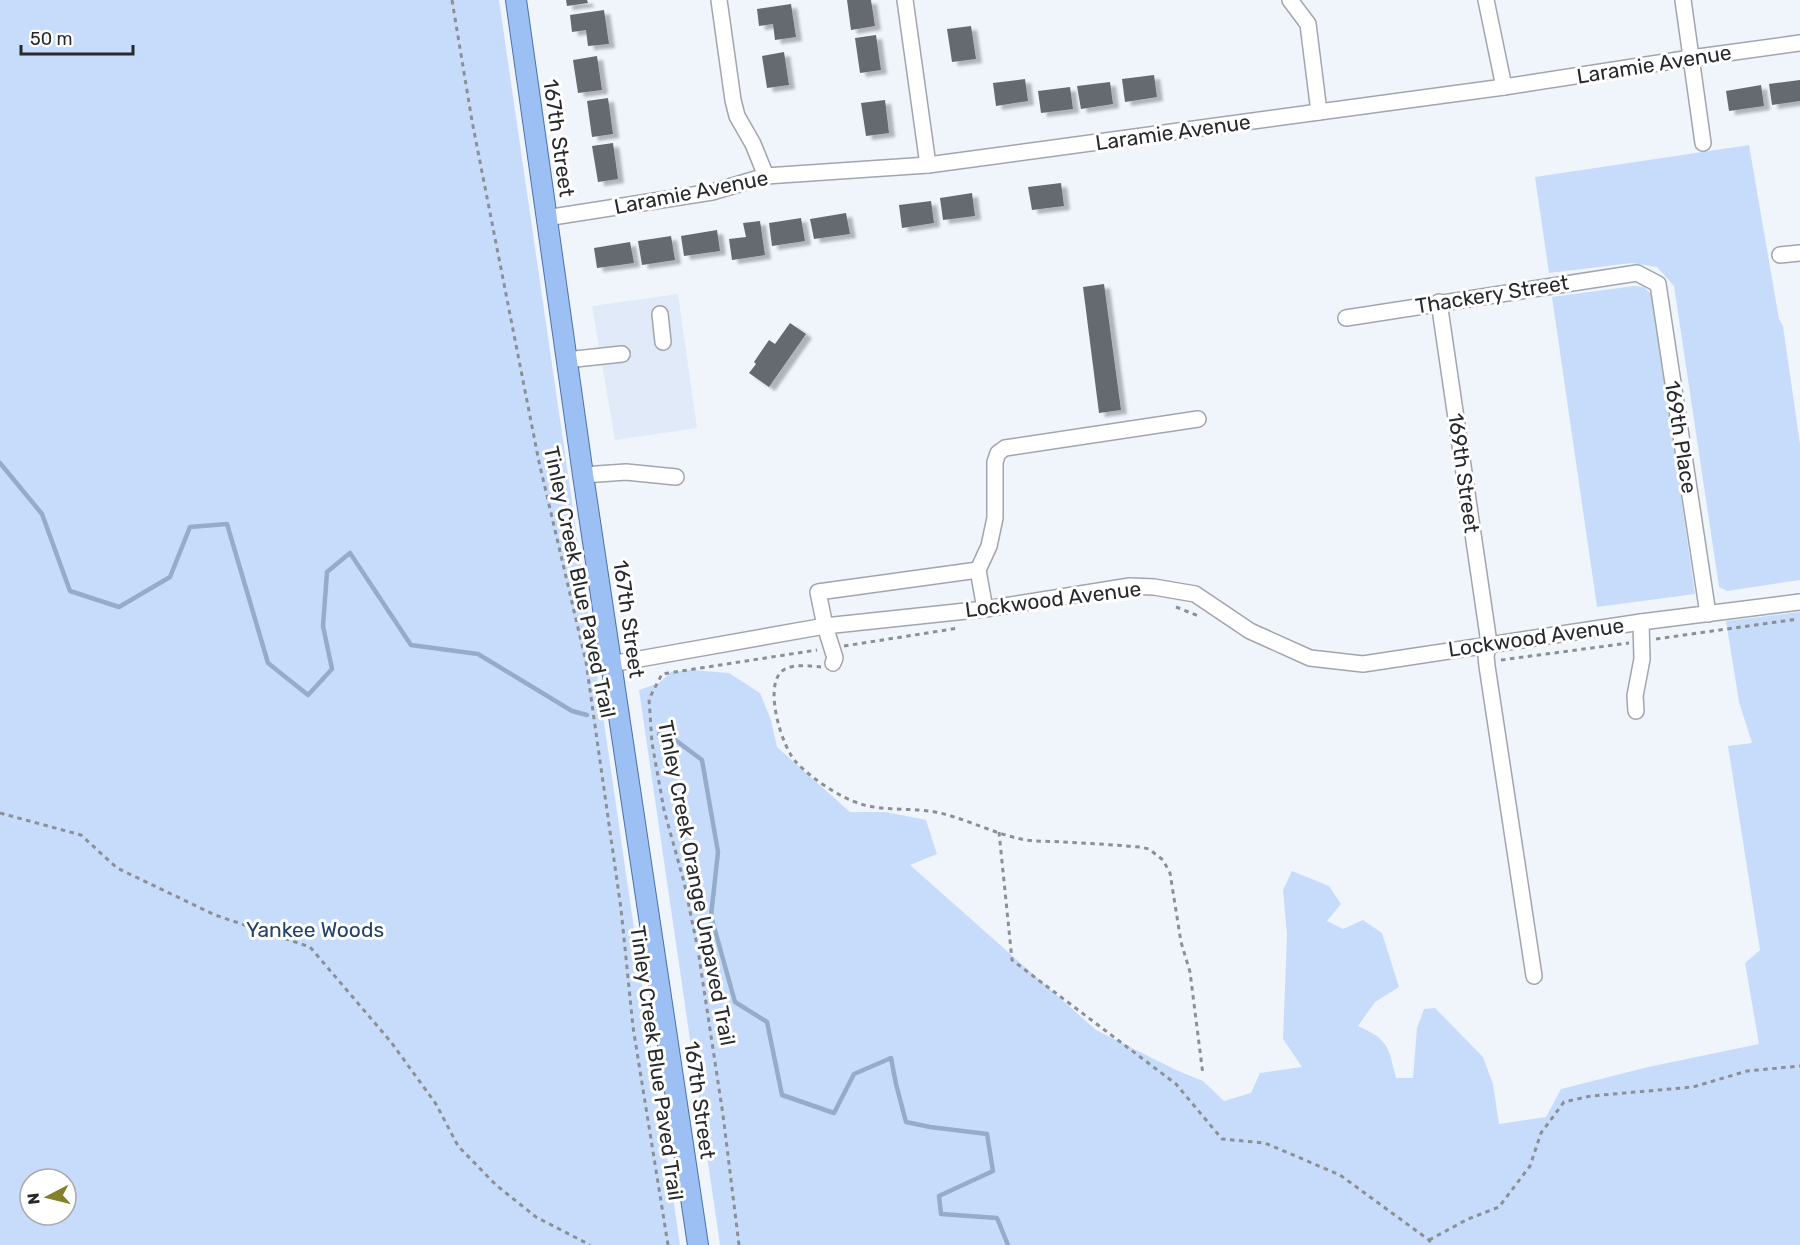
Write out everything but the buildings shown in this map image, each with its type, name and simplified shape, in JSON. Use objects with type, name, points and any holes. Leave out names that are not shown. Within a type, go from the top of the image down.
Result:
[{"type":"main road","name":"167th Street","points":[[516,0],[566,360],[698,1245]]},
{"type":"street","points":[[719,0],[737,116],[753,144],[766,176]]},
{"type":"street","points":[[906,0],[928,165]]},
{"type":"street","points":[[1290,0],[1308,24],[1319,112]]},
{"type":"street","points":[[1486,0],[1504,87]]},
{"type":"street","points":[[1683,0],[1703,143]]},
{"type":"street","name":"Laramie Avenue","points":[[546,218],[712,192],[766,176],[928,165],[1504,87],[1691,58],[1800,44]]},
{"type":"street","points":[[1780,255],[1800,253]]},
{"type":"street","name":"Thackery Street","points":[[1346,318],[1637,273]]},
{"type":"street","name":"169th Place","points":[[1637,273],[1658,284],[1708,614]]},
{"type":"street","name":"169th Street","points":[[1439,302],[1489,643],[1486,656],[1487,666],[1534,976]]},
{"type":"street","points":[[660,314],[663,342]]},
{"type":"street","points":[[566,360],[622,354]]},
{"type":"street","points":[[986,609],[978,570],[989,546],[995,518],[995,462],[998,453],[1005,448],[1198,419]]},
{"type":"street","points":[[583,475],[626,472],[676,477]]},
{"type":"street","points":[[832,655],[818,592],[978,570]]},
{"type":"street","name":"Lockwood Avenue","points":[[611,664],[825,626],[986,609],[1130,586],[1154,587],[1195,594],[1250,631],[1310,658],[1363,664],[1489,643],[1800,602]]},
{"type":"street","points":[[1636,711],[1635,696],[1642,659],[1641,622]]},
{"type":"path","name":"Tinley Creek Blue Paved Trail","points":[[452,0],[472,120],[538,462],[586,662],[621,909],[633,1027],[668,1245]]},
{"type":"path","name":"Tinley Creek Orange Unpaved Trail","points":[[739,1245],[723,1115],[698,950],[684,882],[664,810],[652,743],[649,699],[662,674],[832,655],[960,628]]},
{"type":"path","points":[[832,655],[825,667],[797,666],[783,670],[776,682],[774,702],[782,736],[796,762],[822,784],[860,804],[931,811],[1022,839],[1140,847],[1149,849],[1163,860],[1172,883],[1181,942],[1190,972],[1203,1076]]},
{"type":"path","points":[[0,813],[81,835],[117,867],[126,872],[215,915],[310,947],[391,1042],[436,1104],[458,1146],[496,1185],[536,1217],[585,1240],[590,1245]]},
{"type":"path","points":[[999,832],[1012,960],[1176,1083],[1222,1138],[1265,1143],[1340,1175],[1429,1240],[1432,1245]]},
{"type":"path","points":[[1429,1240],[1499,1207],[1530,1166],[1541,1133],[1564,1102],[1591,1096],[1693,1087],[1747,1071],[1800,1066]]},
{"type":"shaded area","points":[[678,294],[697,428],[615,440],[592,306]]},
{"type":"green space","name":"Yankee Woods","points":[[0,0],[499,0],[680,1245],[0,1245]]},
{"type":"green space","points":[[1749,145],[1779,319],[1783,326],[1800,444],[1800,580],[1727,591],[1719,587],[1674,286],[1657,267],[1632,263],[1549,273],[1535,177]]},
{"type":"green space","points":[[1634,286],[1644,287],[1652,295],[1695,594],[1597,607],[1552,297]]},
{"type":"green space","points":[[1800,612],[1800,1245],[720,1245],[639,690],[659,683],[671,672],[691,670],[729,673],[760,693],[771,720],[777,747],[850,812],[886,812],[926,820],[937,854],[910,865],[1096,1030],[1203,1081],[1224,1101],[1251,1093],[1260,1073],[1302,1067],[1283,1039],[1287,935],[1283,890],[1292,871],[1329,886],[1341,904],[1327,921],[1343,929],[1363,920],[1382,933],[1399,987],[1375,1002],[1358,1026],[1382,1040],[1386,1045],[1396,1078],[1413,1078],[1417,1028],[1424,1009],[1435,1008],[1483,1057],[1493,1084],[1499,1124],[1546,1117],[1561,1089],[1648,1067],[1759,1044],[1745,963],[1760,950],[1728,746],[1752,743],[1739,702],[1726,621]]},
{"type":"waterway","points":[[0,463],[42,514],[70,591],[119,607],[170,577],[190,527],[227,524],[268,663],[308,695],[332,669],[323,626],[327,572],[350,553],[411,645],[478,654],[572,711],[587,715]]},
{"type":"waterway","points":[[659,734],[674,739],[702,760],[718,852],[711,916],[735,1002],[767,1022],[782,1095],[834,1113],[854,1074],[891,1058],[906,1122],[987,1134],[993,1171],[939,1196],[941,1214],[997,1218],[1008,1245]]}]
